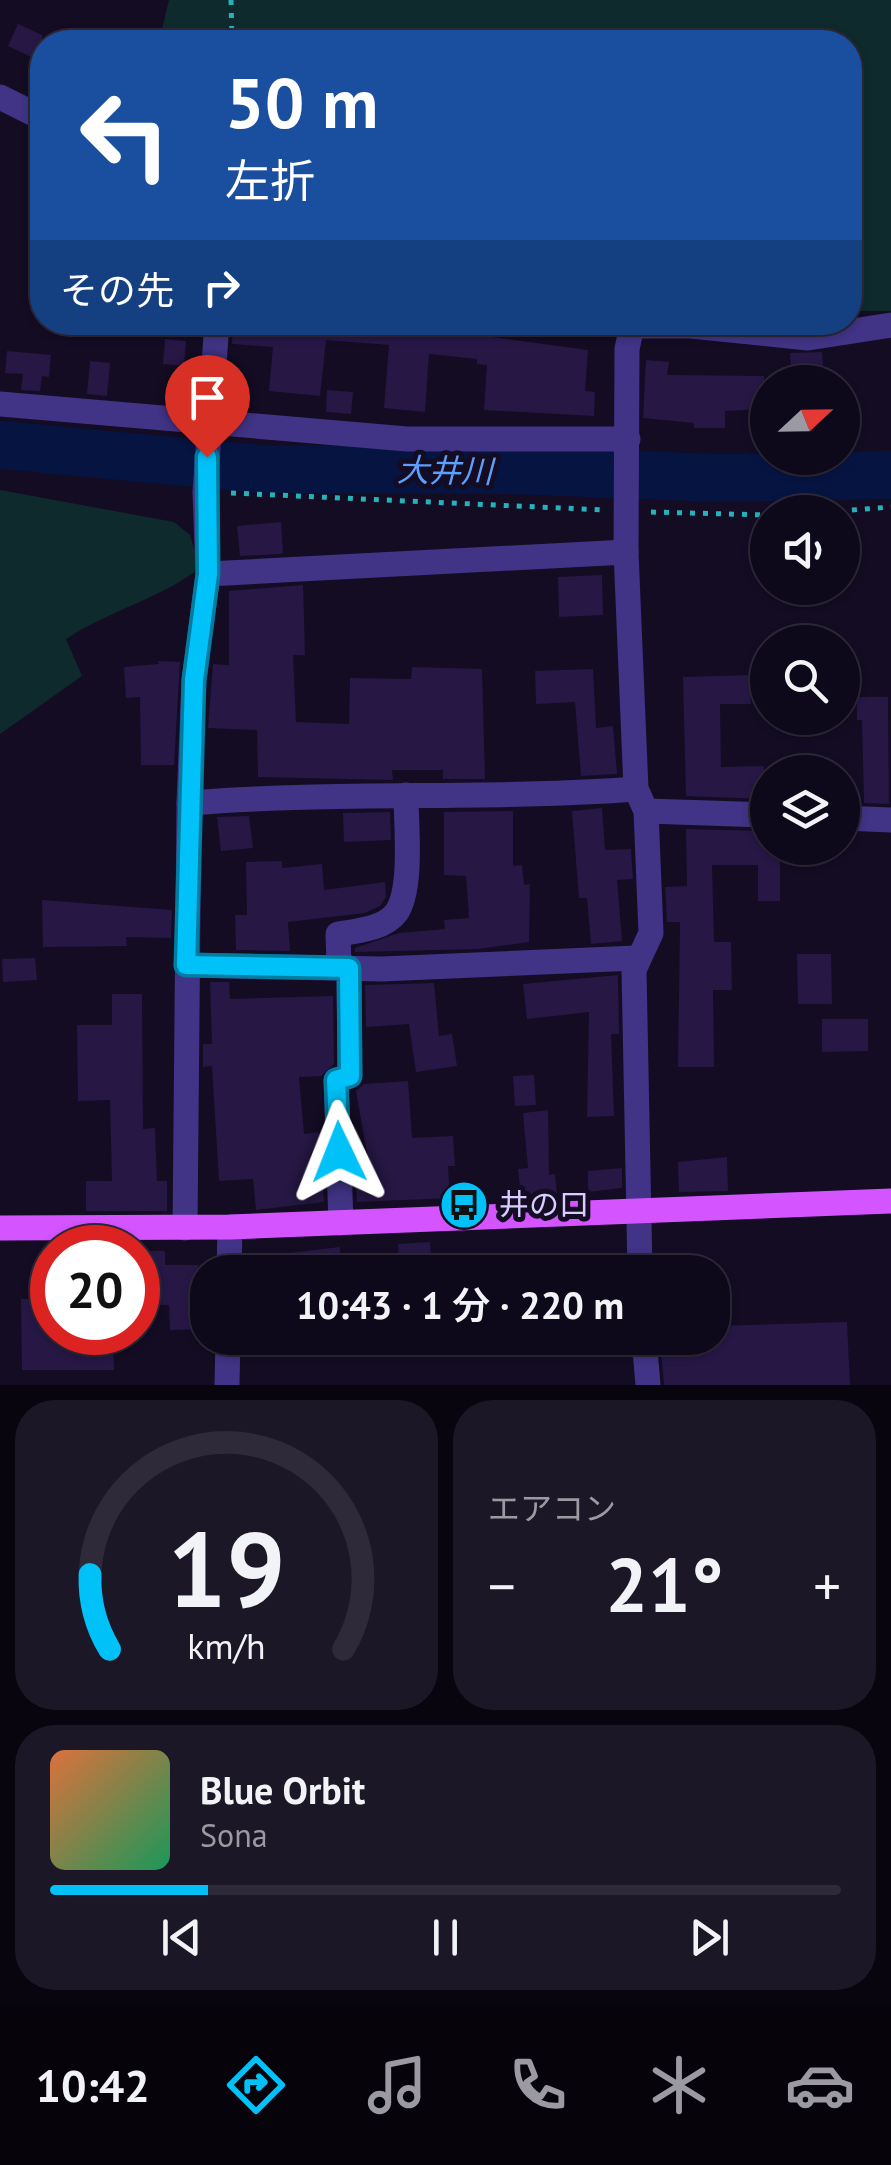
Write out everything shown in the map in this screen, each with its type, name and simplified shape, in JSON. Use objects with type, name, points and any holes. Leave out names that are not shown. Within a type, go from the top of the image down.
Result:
[{"type":"main road","points":[[0,1228],[230,1227],[891,1202]]},
{"type":"street","points":[[0,97],[30,112]]},
{"type":"street","points":[[862,330],[891,326]]},
{"type":"street","points":[[185,1228],[189,803],[194,680],[208,574],[205,492],[216,335]]},
{"type":"street","points":[[630,335],[626,552],[651,933],[636,958],[639,1255]]},
{"type":"street","points":[[779,335],[829,335]]},
{"type":"street","points":[[0,404],[407,438],[628,439]]},
{"type":"street","points":[[208,574],[626,552]]},
{"type":"street","points":[[189,803],[290,795],[641,800],[750,813]]},
{"type":"street","points":[[341,1223],[336,1080],[350,1076],[344,968],[338,934],[380,925],[396,913],[405,890],[406,796]]},
{"type":"street","points":[[860,819],[891,820]]},
{"type":"street","points":[[186,965],[344,968],[636,958]]},
{"type":"street","points":[[229,1255],[230,1227]]},
{"type":"street","points":[[227,1385],[228,1355]]},
{"type":"street","points":[[645,1355],[648,1385]]},
{"type":"path","points":[[231,0],[232,30]]},
{"type":"path","points":[[205,492],[750,514]]},
{"type":"path","points":[[860,509],[891,506]]},
{"type":"green space","points":[[169,0],[891,0],[891,311],[862,311],[862,30],[162,30]]},
{"type":"green space","points":[[0,490],[174,522],[190,535],[200,568],[66,639],[82,676],[0,734]]},
{"type":"building","points":[[18,24],[31,30],[30,56],[8,46]]},
{"type":"building","points":[[232,335],[476,335],[588,350],[585,391],[595,392],[594,416],[484,410],[487,365],[477,364],[477,359],[429,354],[425,412],[384,408],[389,345],[326,340],[320,396],[269,391],[273,347],[232,344]]},
{"type":"building","points":[[165,339],[186,341],[184,366],[163,364]]},
{"type":"building","points":[[7,351],[51,355],[49,377],[42,376],[40,391],[21,390],[23,374],[5,373]]},
{"type":"building","points":[[822,352],[823,365],[791,365],[790,353]]},
{"type":"building","points":[[646,360],[669,362],[667,375],[750,376],[750,410],[725,411],[725,428],[694,428],[694,423],[643,418]]},
{"type":"building","points":[[90,361],[110,363],[107,396],[87,394]]},
{"type":"building","points":[[327,390],[353,392],[351,414],[326,412]]},
{"type":"building","points":[[281,522],[283,554],[240,556],[237,526]]},
{"type":"building","points":[[602,575],[603,615],[559,617],[558,577]]},
{"type":"building","points":[[303,585],[305,655],[293,655],[296,722],[349,724],[350,678],[411,679],[412,667],[482,669],[485,779],[443,779],[443,770],[392,770],[393,780],[258,777],[257,730],[208,728],[213,664],[229,665],[229,591]]},
{"type":"building","points":[[158,661],[180,662],[174,765],[141,765],[140,697],[126,698],[124,667],[159,664]]},
{"type":"building","points":[[593,669],[596,728],[613,726],[617,774],[581,776],[575,702],[536,704],[535,671]]},
{"type":"building","points":[[750,675],[750,704],[720,704],[721,767],[750,766],[750,798],[686,796],[683,677]]},
{"type":"building","points":[[860,697],[888,697],[889,804],[864,803]]},
{"type":"building","points":[[602,808],[605,850],[631,849],[633,879],[617,880],[622,941],[591,944],[587,898],[579,898],[572,811]]},
{"type":"building","points":[[513,811],[513,866],[522,865],[524,885],[530,884],[529,942],[478,949],[355,952],[355,948],[399,933],[445,929],[444,920],[469,918],[466,876],[444,875],[444,812]]},
{"type":"building","points":[[390,812],[391,840],[344,842],[343,813]]},
{"type":"building","points":[[249,816],[253,848],[221,851],[217,817]]},
{"type":"building","points":[[686,829],[750,831],[750,865],[712,865],[714,942],[731,942],[732,990],[713,990],[714,1067],[678,1067],[680,922],[667,922],[665,887],[687,886]]},
{"type":"building","points":[[282,861],[282,868],[322,864],[324,890],[385,882],[386,897],[380,906],[365,913],[288,922],[290,951],[236,950],[235,915],[247,915],[246,862]]},
{"type":"building","points":[[758,865],[780,865],[780,901],[758,901]]},
{"type":"building","points":[[42,900],[172,910],[171,938],[126,937],[127,946],[43,947]]},
{"type":"building","points":[[797,954],[831,954],[832,1004],[798,1004]]},
{"type":"building","points":[[35,958],[37,980],[3,982],[2,959]]},
{"type":"building","points":[[618,975],[619,1034],[611,1034],[614,1116],[587,1117],[589,1012],[527,1019],[523,984]]},
{"type":"building","points":[[210,982],[229,982],[230,999],[333,996],[334,1064],[321,1076],[299,1077],[304,1134],[319,1132],[324,1202],[256,1210],[253,1179],[219,1181],[212,1066],[203,1067],[203,1044],[212,1044]]},
{"type":"building","points":[[434,983],[439,1036],[452,1034],[457,1066],[416,1072],[409,1024],[366,1027],[365,985]]},
{"type":"building","points":[[112,994],[142,994],[143,1129],[155,1128],[157,1181],[167,1181],[167,1211],[86,1211],[86,1181],[112,1181],[110,1100],[78,1101],[77,1025],[112,1025]]},
{"type":"building","points":[[822,1019],[868,1019],[868,1051],[822,1052]]},
{"type":"building","points":[[534,1075],[536,1105],[515,1106],[513,1076]]},
{"type":"building","points":[[408,1081],[412,1138],[453,1136],[455,1166],[448,1166],[450,1198],[357,1202],[355,1170],[370,1170],[356,1091],[364,1084]]},
{"type":"building","points":[[548,1110],[549,1175],[555,1174],[557,1194],[521,1197],[518,1169],[528,1168],[523,1113]]},
{"type":"building","points":[[727,1157],[728,1191],[679,1192],[678,1162]]},
{"type":"building","points":[[622,1168],[622,1188],[588,1192],[588,1171]]},
{"type":"building","points":[[430,1242],[431,1255],[398,1255],[398,1244]]},
{"type":"building","points":[[340,1247],[340,1255],[272,1255]]},
{"type":"building","points":[[160,1251],[165,1251],[165,1265],[190,1265],[190,1329],[170,1330],[169,1305],[160,1305]]},
{"type":"building","points":[[21,1299],[30,1299],[30,1355],[114,1355],[114,1370],[22,1370]]},
{"type":"building","points":[[847,1322],[850,1385],[664,1385],[661,1355],[730,1355],[730,1325]]},
{"type":"waterway","name":"大井川","points":[[0,445],[260,469],[506,470],[718,478],[891,475]]},
{"type":"place","name":"井の口","points":[[464,1205]]},
{"type":"route","points":[[207,457],[208,574],[194,680],[186,965],[216,962],[349,968],[350,1076],[336,1080],[339,1152]]}]
